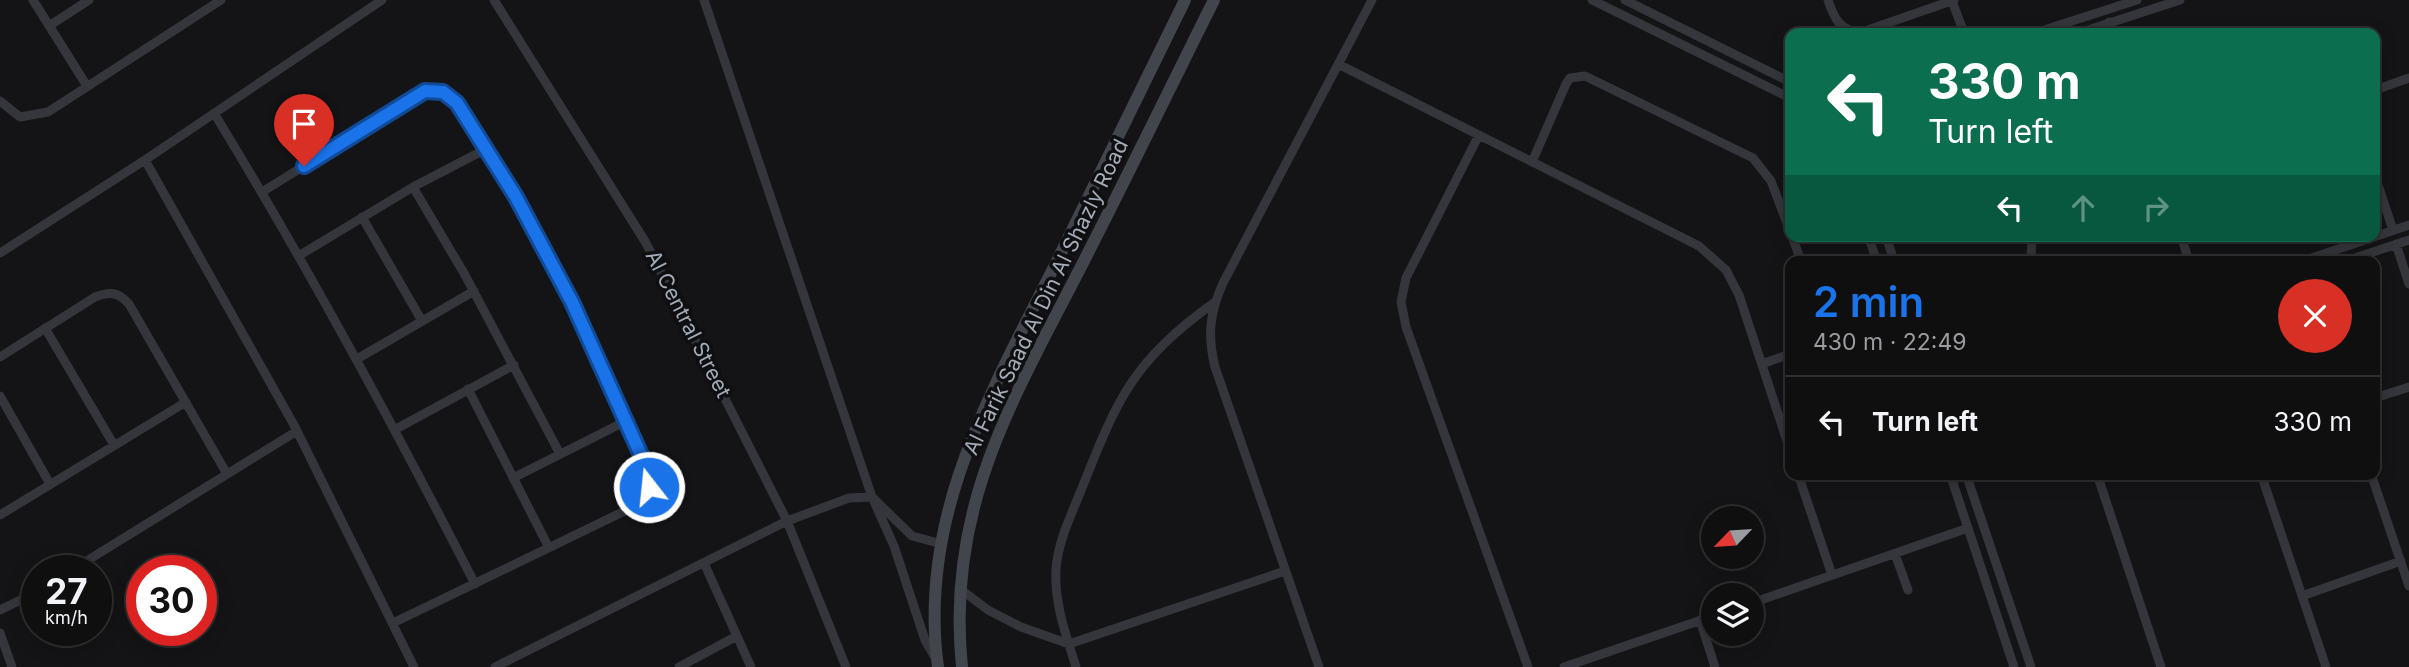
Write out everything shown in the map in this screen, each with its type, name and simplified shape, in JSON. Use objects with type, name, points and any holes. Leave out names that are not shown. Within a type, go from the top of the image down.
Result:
[{"type":"street","points":[[33,0],[87,86]]},
{"type":"street","points":[[49,26],[89,0]]},
{"type":"street","points":[[0,101],[20,117],[48,112],[220,0]]},
{"type":"street","points":[[0,253],[145,160],[382,0]]},
{"type":"street","name":"Al Central Street","points":[[494,0],[646,243],[787,521],[846,667]]},
{"type":"street","points":[[704,0],[872,497],[894,546],[920,628],[938,665]]},
{"type":"street","name":"Al Farik Saad Al Din Al Shazly Road","points":[[938,665],[936,599],[942,544],[948,505],[971,435],[1185,0]]},
{"type":"street","name":"Al Farik Saad Al Din Al Shazly Road","points":[[962,667],[959,588],[965,538],[986,464],[1024,380],[1214,0]]},
{"type":"street","points":[[1319,667],[1212,355],[1210,322],[1214,302],[1372,0]]},
{"type":"street","points":[[1592,0],[1785,96]]},
{"type":"street","points":[[1625,0],[1785,80]]},
{"type":"street","points":[[1828,0],[1838,23],[1846,28]]},
{"type":"street","points":[[1873,28],[1953,0],[1962,28]]},
{"type":"street","points":[[2063,28],[2137,0]]},
{"type":"street","points":[[2093,28],[2180,0]]},
{"type":"street","points":[[2109,22],[2111,28]]},
{"type":"street","points":[[1338,64],[1714,256],[1726,270],[1739,295],[1785,435]]},
{"type":"street","points":[[1532,162],[1566,84],[1570,78],[1585,76],[1753,158],[1771,181],[1785,218]]},
{"type":"street","points":[[2380,87],[2409,78]]},
{"type":"street","points":[[262,192],[425,91],[443,92],[457,103],[516,197],[572,302],[650,475],[644,498],[633,508],[548,546],[393,622]]},
{"type":"street","points":[[214,113],[300,255],[396,429],[475,584]]},
{"type":"street","points":[[1479,135],[1406,278],[1401,302],[1406,327],[1528,667]]},
{"type":"street","points":[[300,255],[413,187],[486,149]]},
{"type":"street","points":[[145,160],[297,431],[414,667]]},
{"type":"street","points":[[413,187],[474,291],[560,454]]},
{"type":"street","points":[[2380,191],[2393,230]]},
{"type":"street","points":[[1079,217],[1086,231],[1100,229]]},
{"type":"street","points":[[362,218],[422,321]]},
{"type":"street","points":[[2380,234],[2409,225]]},
{"type":"street","points":[[2361,256],[2409,240]]},
{"type":"street","points":[[2318,256],[2358,242]]},
{"type":"street","points":[[2396,244],[2409,284]]},
{"type":"street","points":[[1061,253],[1066,250],[1075,251],[1080,256],[1081,268]]},
{"type":"street","points":[[357,359],[474,291]]},
{"type":"street","points":[[0,357],[95,297],[107,292],[120,295],[129,304],[227,474]]},
{"type":"street","points":[[1076,667],[1057,594],[1056,567],[1066,531],[1117,403],[1156,348],[1214,302]]},
{"type":"street","points":[[45,328],[114,446]]},
{"type":"street","points":[[1762,364],[1785,356]]},
{"type":"street","points":[[396,429],[514,365]]},
{"type":"street","points":[[2380,396],[2409,387]]},
{"type":"street","points":[[468,390],[548,546]]},
{"type":"street","points":[[0,396],[50,484]]},
{"type":"street","points":[[0,515],[186,402]]},
{"type":"street","points":[[513,478],[624,422]]},
{"type":"street","points":[[96,555],[297,431]]},
{"type":"street","points":[[1800,480],[1832,575]]},
{"type":"street","points":[[1952,480],[2014,667]]},
{"type":"street","points":[[1955,488],[1967,480]]},
{"type":"street","points":[[1968,480],[2031,667]]},
{"type":"street","points":[[2099,480],[2161,667]]},
{"type":"street","points":[[2263,480],[2326,667]]},
{"type":"street","points":[[2373,480],[2409,586]]},
{"type":"street","points":[[495,667],[787,521],[849,498],[872,497],[912,536],[942,544]]},
{"type":"street","points":[[1764,599],[1968,528]]},
{"type":"street","points":[[1895,554],[1908,590]]},
{"type":"street","points":[[2302,596],[2401,561]]},
{"type":"street","points":[[704,563],[751,667]]},
{"type":"street","points":[[1983,571],[1997,566]]},
{"type":"street","points":[[959,588],[988,610],[1021,627],[1069,644],[1285,571]]},
{"type":"street","points":[[0,610],[21,600]]},
{"type":"street","points":[[1564,667],[1700,620],[1716,667]]},
{"type":"street","points":[[0,633],[12,667]]},
{"type":"street","points":[[679,667],[737,636]]},
{"type":"route","points":[[304,166],[425,91],[443,92],[457,103],[516,197],[572,302],[650,475],[649,487]]}]
